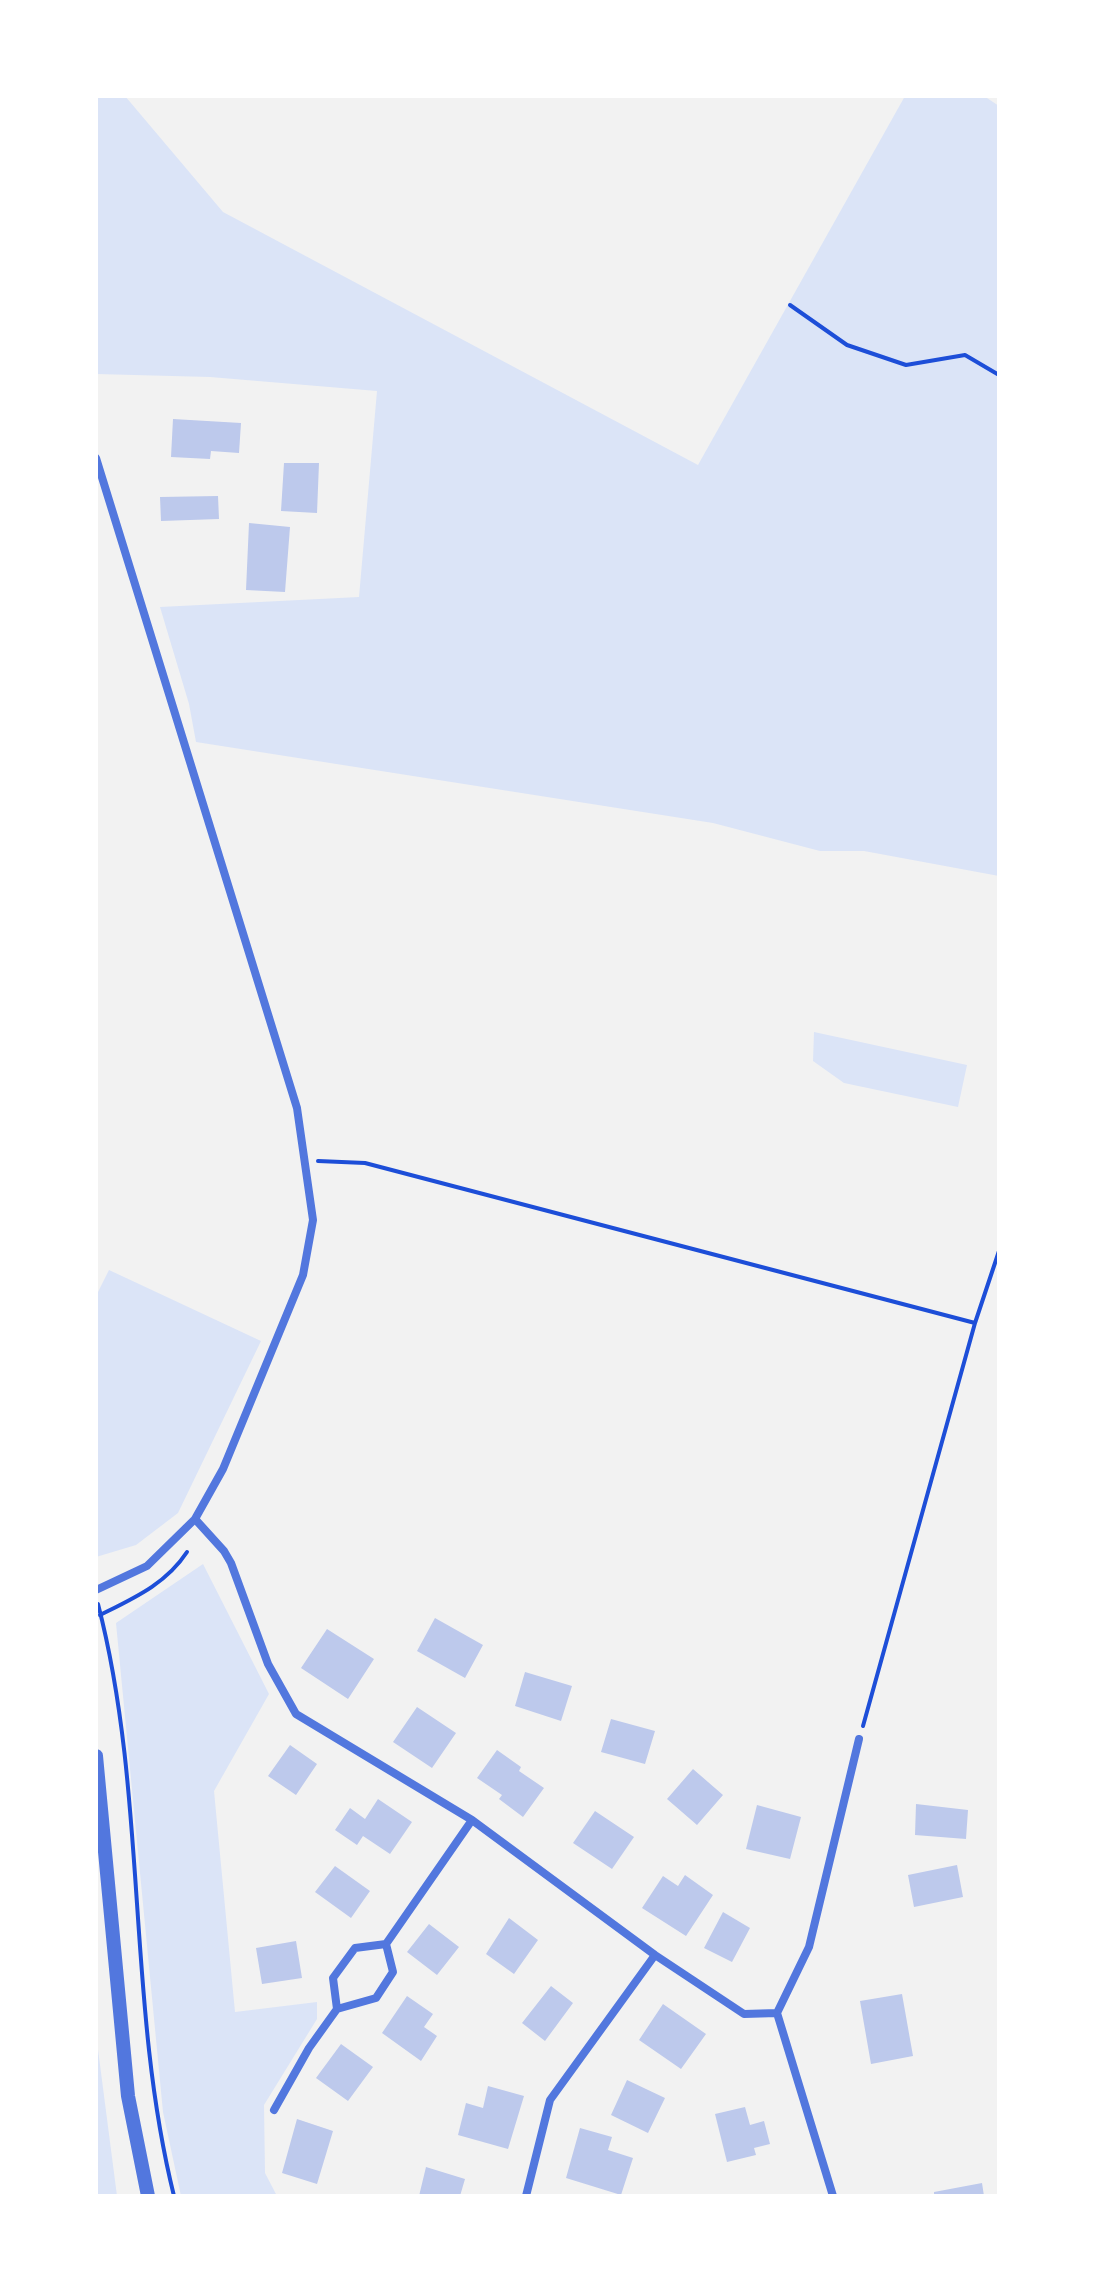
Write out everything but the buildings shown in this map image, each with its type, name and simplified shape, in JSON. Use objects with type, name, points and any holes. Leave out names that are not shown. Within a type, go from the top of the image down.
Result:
[{"type":"street","points":[[96,458],[297,1108],[313,1220],[303,1275],[223,1469],[195,1519],[147,1566],[96,1590]]},
{"type":"street","points":[[195,1519],[231,1563],[268,1664],[296,1714],[472,1820],[655,1955],[744,2014],[777,2013]]},
{"type":"street","points":[[833,2196],[777,2013],[809,1947],[859,1739]]},
{"type":"street","points":[[96,1756],[128,2096],[148,2196]]},
{"type":"street","points":[[337,2009],[333,1978],[355,1948],[386,1944],[472,1820]]},
{"type":"street","points":[[274,2110],[309,2048],[337,2009],[376,1998],[393,1972],[386,1944]]},
{"type":"street","points":[[526,2196],[550,2100],[655,1955]]},
{"type":"path","points":[[790,305],[847,345],[906,365],[965,355],[999,375]]},
{"type":"path","points":[[305,1160],[365,1163],[975,1323]]},
{"type":"path","points":[[859,1739],[975,1323],[999,1251]]},
{"type":"path","points":[[96,1598],[121,1727],[153,2080],[174,2196]]},
{"type":"shaded area","points":[[96,96],[125,96],[223,212],[698,465],[905,96],[984,96],[999,106],[999,876],[864,851],[820,851],[713,823],[196,742],[189,704],[160,607],[359,597],[377,391],[210,377],[96,374]]},
{"type":"shaded area","points":[[814,1032],[967,1065],[958,1107],[844,1083],[813,1061]]},
{"type":"shaded area","points":[[109,1270],[261,1341],[178,1513],[136,1545],[96,1557],[96,1296]]},
{"type":"shaded area","points":[[203,1564],[269,1694],[214,1791],[235,2012],[317,2002],[317,2019],[264,2105],[265,2173],[277,2196],[181,2196],[163,2112],[116,1623]]},
{"type":"shaded area","points":[[96,2034],[117,2196],[96,2196]]}]
